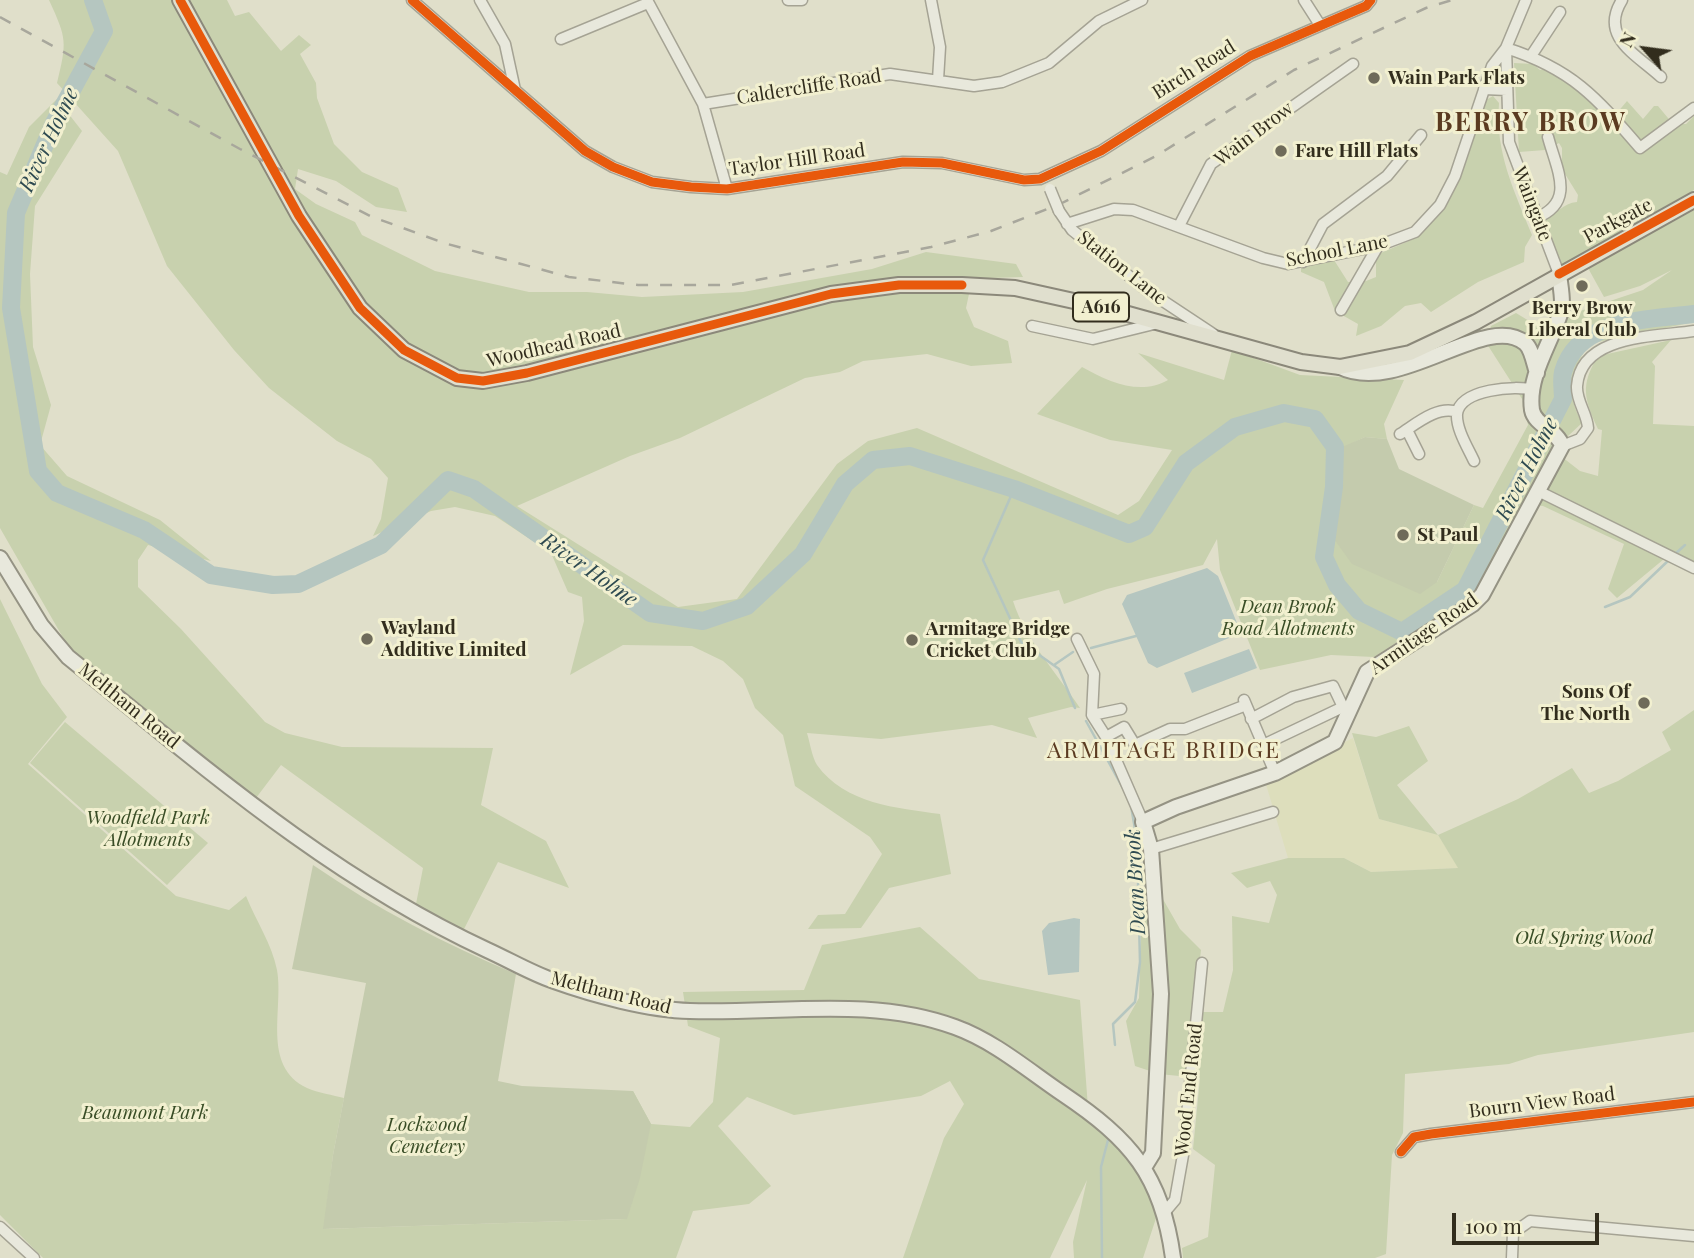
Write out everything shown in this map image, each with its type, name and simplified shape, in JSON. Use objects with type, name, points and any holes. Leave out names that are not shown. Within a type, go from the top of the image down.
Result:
[{"type":"main road","name":"Woodhead Road","points":[[180,0],[299,216],[360,308],[404,350],[457,379],[483,381],[527,373],[831,294],[899,285],[1015,288],[1158,323]]},
{"type":"main road","name":"Parkgate","points":[[1559,274],[1694,201]]},
{"type":"main road","points":[[1559,274],[1567,307],[1537,373],[1532,410],[1559,441]]},
{"type":"main road","name":"A616","points":[[1158,323],[1301,362],[1340,367],[1410,353],[1476,322],[1559,274]]},
{"type":"main road","points":[[1340,367],[1357,375],[1395,370],[1431,360],[1490,335],[1509,334],[1527,345],[1537,373]]},
{"type":"main road","name":"Armitage Road","points":[[1143,822],[1176,807],[1275,774],[1335,742],[1347,709],[1367,673],[1482,595],[1540,492],[1559,441]]},
{"type":"main road","name":"Meltham Road","points":[[0,558],[41,625],[68,657],[270,820],[354,879],[429,923],[554,981],[654,1007],[690,1011],[831,1008],[909,1015],[957,1027],[999,1051],[1087,1110],[1119,1136],[1145,1166],[1164,1213],[1173,1258]]},
{"type":"main road","points":[[1143,822],[1151,849],[1161,994],[1153,1153],[1145,1166]]},
{"type":"street","name":"Taylor Hill Road","points":[[412,0],[585,151],[613,167],[652,182],[727,189],[903,162],[942,163],[1024,180],[1040,179]]},
{"type":"street","points":[[480,0],[505,44],[515,91]]},
{"type":"street","points":[[789,0],[802,0]]},
{"type":"street","points":[[930,0],[940,47],[938,80]]},
{"type":"street","name":"Caldercliffe Road","points":[[703,104],[890,74],[974,86],[1002,82],[1049,63],[1099,21],[1142,0]]},
{"type":"street","points":[[1304,0],[1320,25]]},
{"type":"street","name":"Birch Road","points":[[1040,179],[1101,151],[1250,56],[1366,6],[1371,0]]},
{"type":"street","name":"School Lane","points":[[1067,224],[1114,209],[1133,210],[1278,263],[1303,262],[1378,246],[1415,232],[1440,205],[1455,176],[1492,66],[1506,48],[1526,0]]},
{"type":"street","points":[[561,39],[648,1],[703,104],[727,189]]},
{"type":"street","points":[[1620,1],[1613,23],[1616,36],[1661,77]]},
{"type":"street","points":[[1531,56],[1560,12]]},
{"type":"street","points":[[1506,48],[1548,63],[1590,91],[1640,148],[1694,108]]},
{"type":"street","name":"Waingate","points":[[1506,48],[1509,142],[1559,274]]},
{"type":"street","name":"Wain Brow","points":[[1179,226],[1211,164],[1353,64]]},
{"type":"street","points":[[1484,89],[1507,90]]},
{"type":"street","points":[[1303,262],[1323,225],[1387,176],[1421,135]]},
{"type":"street","points":[[1536,218],[1554,211],[1560,201],[1558,175],[1548,137]]},
{"type":"street","name":"Station Lane","points":[[1040,179],[1050,189],[1067,224],[1145,289],[1222,341]]},
{"type":"street","points":[[1341,310],[1378,246]]},
{"type":"street","points":[[1031,326],[1093,340],[1158,323]]},
{"type":"street","points":[[1559,441],[1580,439],[1588,428],[1577,386],[1590,356],[1612,345],[1694,331]]},
{"type":"street","points":[[1474,461],[1458,422],[1457,412],[1462,401],[1479,393],[1521,386],[1534,390]]},
{"type":"street","points":[[1419,454],[1403,432],[1438,412],[1449,409],[1457,412]]},
{"type":"street","points":[[1540,492],[1694,568]]},
{"type":"street","points":[[1077,639],[1094,674],[1091,715],[1107,737],[1143,822]]},
{"type":"street","points":[[1251,719],[1293,697],[1333,686],[1347,709],[1263,745]]},
{"type":"street","points":[[1107,737],[1124,727],[1135,745],[1170,729],[1185,729],[1245,702],[1275,774]]},
{"type":"street","points":[[1091,715],[1121,709]]},
{"type":"street","points":[[1151,849],[1273,812]]},
{"type":"street","name":"Wood End Road","points":[[1164,1213],[1175,1200],[1183,1154],[1202,963]]},
{"type":"street","name":"Bourn View Road","points":[[1401,1152],[1414,1138],[1431,1134],[1694,1102]]},
{"type":"street","points":[[1512,1258],[1513,1233],[1530,1221],[1694,1236]]},
{"type":"street","points":[[0,1227],[34,1258]]},
{"type":"green space","name":"Dean Brook Road Allotments","points":[[49,0],[227,0],[235,16],[249,12],[281,51],[299,35],[311,45],[300,54],[316,83],[317,98],[334,144],[362,172],[398,188],[407,212],[376,207],[336,181],[298,169],[295,189],[316,204],[355,222],[362,235],[435,271],[529,292],[587,292],[642,297],[743,292],[872,269],[926,252],[1016,264],[1023,277],[991,278],[969,294],[966,308],[974,327],[1008,341],[1012,363],[971,366],[927,354],[863,361],[840,372],[805,378],[680,438],[630,456],[517,506],[678,607],[737,599],[837,464],[868,441],[917,428],[1118,515],[1139,501],[1172,450],[1110,440],[1037,414],[1082,367],[1103,378],[1136,387],[1157,385],[1168,380],[1138,353],[1224,380],[1232,350],[1300,375],[1404,380],[1384,424],[1387,439],[1365,437],[1342,448],[1340,486],[1437,582],[1474,505],[1483,508],[1528,425],[1524,402],[1487,344],[1491,326],[1516,313],[1557,338],[1568,315],[1643,290],[1672,270],[1640,286],[1604,297],[1588,268],[1694,210],[1694,322],[1589,344],[1577,365],[1571,392],[1582,423],[1553,450],[1580,471],[1598,476],[1602,430],[1598,429],[1593,418],[1586,392],[1592,366],[1598,356],[1671,340],[1652,362],[1655,366],[1653,424],[1694,426],[1694,573],[1664,559],[1617,598],[1608,589],[1624,544],[1543,506],[1524,504],[1476,591],[1374,657],[1331,655],[1260,670],[1220,570],[1217,539],[1203,565],[1107,589],[1064,604],[1059,590],[1013,601],[1034,643],[1080,708],[1071,707],[1028,718],[1037,738],[992,725],[881,739],[807,733],[817,765],[842,788],[873,802],[940,814],[951,874],[889,888],[861,928],[808,929],[818,915],[845,914],[882,854],[870,837],[795,786],[783,735],[755,708],[743,679],[723,661],[692,646],[623,645],[570,675],[584,621],[582,597],[568,592],[551,553],[495,516],[455,507],[431,511],[373,536],[381,519],[388,478],[371,459],[337,441],[269,388],[234,350],[167,266],[118,151],[57,83],[64,41]]},
{"type":"green space","points":[[1514,63],[1533,64],[1540,70],[1547,68],[1585,93],[1611,120],[1627,101],[1643,119],[1654,106],[1658,106],[1673,124],[1686,124],[1694,116],[1694,190],[1561,265],[1543,219],[1577,202],[1578,195],[1562,169],[1562,148],[1559,143],[1545,150],[1519,152]]},
{"type":"green space","points":[[1493,96],[1499,103],[1500,138],[1507,171],[1532,235],[1525,247],[1524,262],[1478,282],[1431,312],[1421,303],[1405,306],[1381,326],[1356,336],[1358,324],[1335,311],[1324,282],[1301,272],[1301,264],[1334,260],[1348,282],[1366,281],[1376,277],[1376,255],[1416,238],[1448,202],[1466,162],[1486,100]]},
{"type":"green space","points":[[57,99],[82,131],[35,206],[30,274],[33,347],[51,405],[40,445],[67,476],[160,520],[211,561],[148,545],[138,560],[138,587],[181,629],[265,722],[285,733],[342,747],[493,748],[481,805],[546,841],[569,888],[498,862],[463,931],[416,904],[423,868],[281,765],[256,798],[69,648],[0,528],[0,172],[7,175],[29,127]]},
{"type":"green space","points":[[1365,437],[1387,439],[1399,469],[1474,505],[1437,582],[1420,594],[1352,564],[1334,539],[1342,447]]},
{"type":"green space","name":"Beaumont Park","points":[[0,599],[42,684],[67,717],[28,764],[176,896],[229,910],[246,896],[275,960],[278,985],[277,1035],[284,1066],[293,1078],[307,1088],[344,1098],[333,1155],[324,1229],[626,1219],[633,1091],[651,1124],[690,1127],[713,1102],[720,1038],[688,1026],[683,992],[804,990],[822,945],[920,927],[979,979],[1080,1000],[1089,1121],[1122,1147],[1159,1209],[1143,1258],[1074,1258],[1073,1242],[1087,1180],[1050,1258],[903,1258],[944,1138],[964,1104],[950,1081],[921,1096],[794,1115],[747,1097],[718,1126],[771,1186],[749,1204],[693,1211],[676,1258],[43,1258],[0,1215]]},
{"type":"green space","name":"Old Spring Wood","points":[[1694,710],[1694,1032],[1538,1055],[1509,1064],[1405,1074],[1403,1133],[1392,1155],[1386,1254],[1375,1258],[1183,1258],[1182,1248],[1208,1237],[1215,1165],[1193,1149],[1200,1078],[1159,1074],[1135,1066],[1126,1021],[1139,998],[1142,908],[1160,894],[1180,929],[1201,950],[1195,1001],[1199,1012],[1223,1012],[1233,970],[1232,916],[1269,923],[1277,895],[1270,881],[1247,888],[1231,873],[1288,858],[1344,858],[1371,872],[1458,868],[1438,835],[1518,799],[1572,768],[1589,793],[1618,781],[1671,750],[1662,732]]},
{"type":"green space","name":"Woodfield Park Allotments","points":[[65,722],[208,843],[167,885],[30,763]]},
{"type":"green space","points":[[1409,726],[1428,761],[1397,785],[1438,835],[1379,819],[1352,733],[1376,737]]},
{"type":"green space","points":[[1353,738],[1379,819],[1438,835],[1459,868],[1371,872],[1344,858],[1288,858],[1265,781]]},
{"type":"green space","name":"Lockwood Cemetery","points":[[313,865],[412,925],[516,974],[498,1081],[522,1086],[633,1091],[651,1124],[640,1178],[627,1219],[323,1229],[333,1155],[366,983],[292,969]]},
{"type":"shaded area","points":[[1207,568],[1218,576],[1241,633],[1157,668],[1148,663],[1122,604],[1127,595]]},
{"type":"shaded area","points":[[1249,649],[1257,668],[1192,693],[1184,673]]},
{"type":"shaded area","points":[[1080,919],[1079,972],[1048,975],[1042,931],[1049,923]]},
{"type":"waterway","name":"River Holme","points":[[93,0],[104,31],[54,123],[16,213],[11,308],[38,471],[57,493],[144,530],[211,575],[273,585],[298,584],[381,545],[448,480],[474,489],[650,613],[703,621],[747,606],[803,554],[845,484],[873,460],[910,456],[1014,489],[1129,534],[1145,527],[1186,463],[1235,427],[1284,413],[1315,419],[1335,447],[1334,487],[1324,557],[1337,585],[1359,611],[1402,632],[1465,590],[1563,399],[1562,375],[1571,354],[1583,341],[1617,325],[1694,314]]},
{"type":"waterway","name":"Dean Brook","points":[[1014,489],[983,560],[1021,642],[1059,669],[1075,708]]},
{"type":"waterway","points":[[1674,555],[1685,545]]},
{"type":"waterway","points":[[1605,607],[1630,597],[1670,559]]},
{"type":"waterway","points":[[1091,648],[1136,636]]},
{"type":"waterway","points":[[1054,665],[1073,652]]},
{"type":"waterway","name":"Dean Brook","points":[[1086,721],[1125,792]]},
{"type":"waterway","name":"Dean Brook","points":[[1115,1045],[1113,1024],[1135,1002],[1140,962],[1137,841],[1130,800]]},
{"type":"waterway","name":"Dean Brook","points":[[1102,1258],[1101,1167],[1108,1140]]},
{"type":"railway","points":[[0,17],[240,149],[370,216],[444,243],[569,277],[638,285],[731,285],[931,247],[991,231],[1060,204],[1156,156],[1294,70],[1426,8],[1452,0]]},
{"type":"cycle path","points":[[180,0],[299,216],[360,308],[404,350],[457,378],[483,381],[527,373],[831,294],[899,285],[962,285]]},
{"type":"cycle path","points":[[412,0],[585,151],[613,167],[652,182],[727,189],[903,162],[942,163],[1024,180],[1040,179],[1101,151],[1250,56],[1366,6],[1371,0]]},
{"type":"cycle path","points":[[1559,274],[1694,200]]},
{"type":"cycle path","points":[[1401,1152],[1414,1137],[1431,1134],[1694,1102]]},
{"type":"place","name":"Wain Park Flats","points":[[1374,78]]},
{"type":"place","name":"Fare Hill Flats","points":[[1281,151]]},
{"type":"place","name":"Berry Brow Liberal Club","points":[[1582,286]]},
{"type":"place","name":"St Paul","points":[[1403,535]]},
{"type":"place","name":"Wayland Additive Limited","points":[[367,639]]},
{"type":"place","name":"Armitage Bridge Cricket Club","points":[[912,640]]},
{"type":"place","name":"Sons Of The North","points":[[1644,703]]},
{"type":"district","name":"BERRY BROW","points":[[1531,123]]},
{"type":"district","name":"ARMITAGE BRIDGE","points":[[1164,751]]}]
